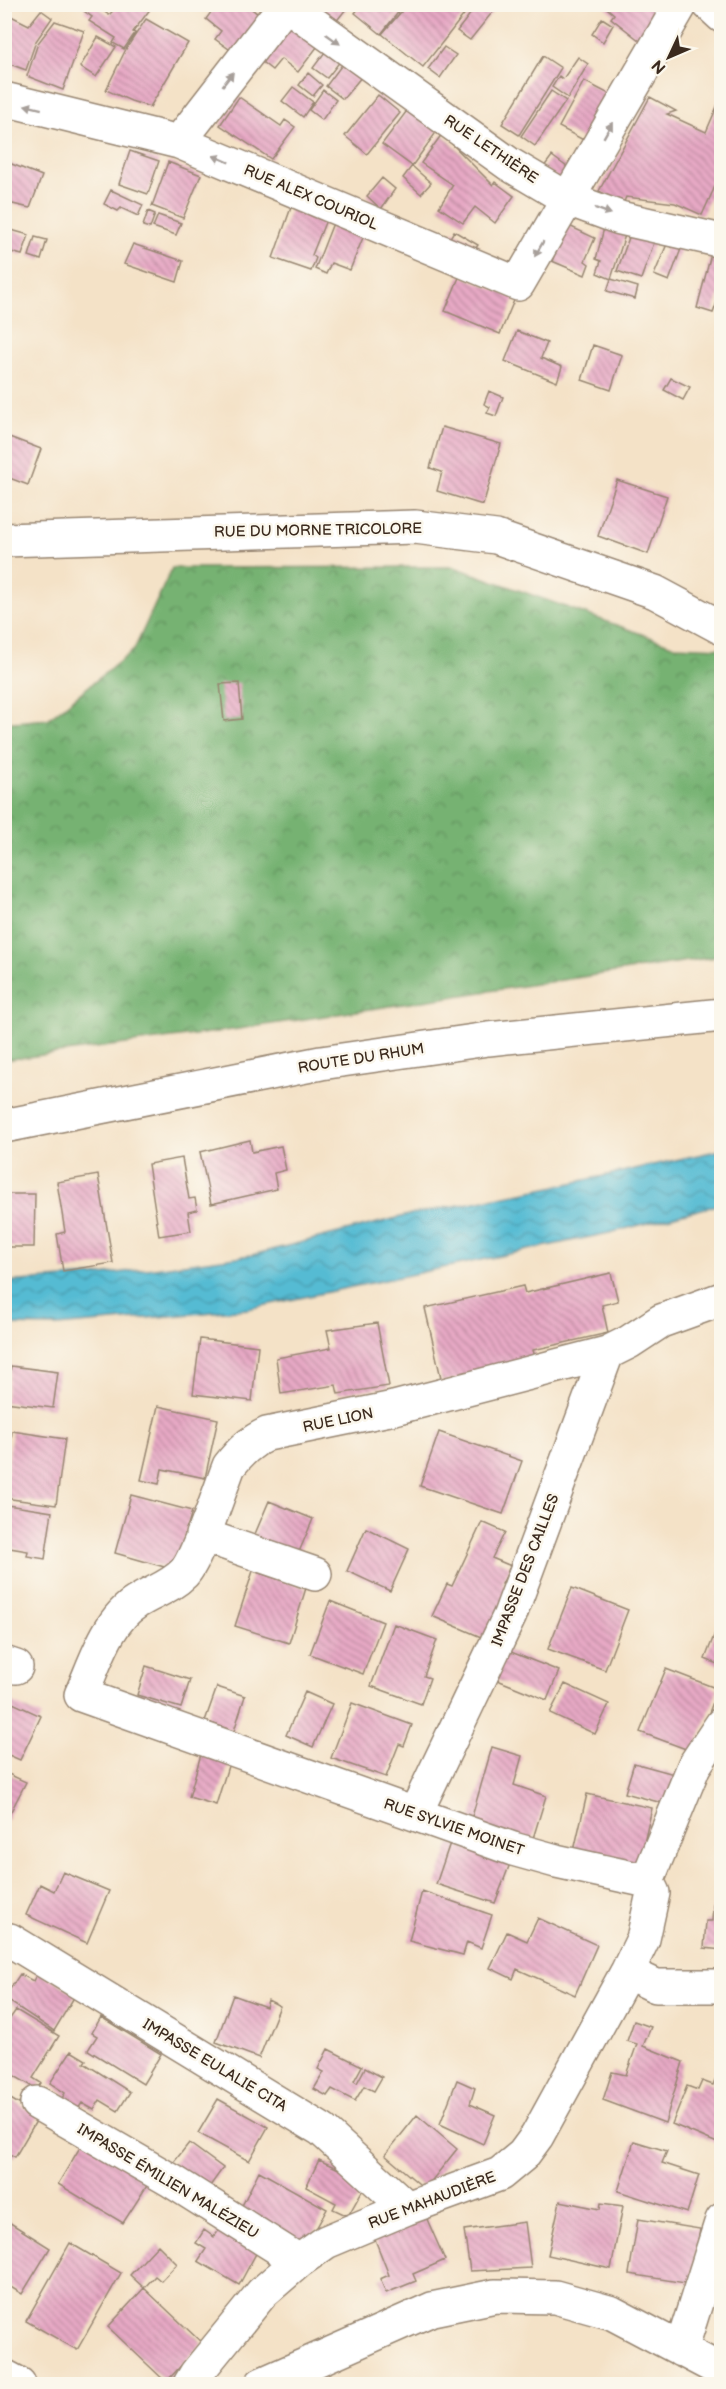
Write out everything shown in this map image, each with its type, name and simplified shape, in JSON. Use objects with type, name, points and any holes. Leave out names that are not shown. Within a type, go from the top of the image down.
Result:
[{"type":"street","points":[[568,199],[681,4]]},
{"type":"street","points":[[709,4],[722,16]]},
{"type":"street","points":[[179,142],[286,5]]},
{"type":"street","name":"RUE LETHIÈRE","points":[[286,5],[509,164],[568,199],[620,218],[722,241]]},
{"type":"street","name":"RUE ALEX COURIOL","points":[[4,99],[179,142],[518,284],[568,199]]},
{"type":"street","name":"RUE DU MORNE TRICOLORE","points":[[4,540],[415,526],[496,537],[655,592],[722,628]]},
{"type":"street","name":"ROUTE DU RHUM","points":[[4,1126],[321,1063],[488,1039],[722,1015]]},
{"type":"street","name":"RUE LION","points":[[81,1695],[110,1632],[122,1614],[138,1601],[164,1590],[186,1571],[229,1466],[253,1441],[267,1434],[394,1408],[607,1353],[661,1321],[722,1299]]},
{"type":"street","name":"IMPASSE DES CAILLES","points":[[415,1814],[510,1615],[607,1353]]},
{"type":"street","points":[[202,1535],[315,1574]]},
{"type":"street","name":"RUE SYLVIE MOINET","points":[[81,1695],[513,1849],[556,1862],[647,1881]]},
{"type":"street","points":[[722,1724],[694,1766],[647,1881],[653,1893],[643,1939],[627,1972],[656,1986],[722,1986]]},
{"type":"street","name":"IMPASSE EULALIE CITA","points":[[10,1940],[322,2130],[407,2208]]},
{"type":"street","name":"RUE MAHAUDIÈRE","points":[[190,2385],[196,2374],[262,2293],[299,2261],[326,2242],[407,2208],[500,2174],[523,2155],[543,2126],[627,1972]]},
{"type":"street","name":"IMPASSE ÉMILIEN MALÉZIEU","points":[[37,2103],[172,2181],[299,2261]]},
{"type":"street","points":[[681,2350],[722,2220]]},
{"type":"street","points":[[262,2385],[432,2309],[495,2296],[555,2297],[612,2313],[722,2371]]},
{"type":"street","points":[[4,2376],[20,2385]]},
{"type":"green space","points":[[454,567],[675,646],[721,648],[721,956],[232,1030],[5,1060],[4,723],[48,719],[134,650],[172,568]]},
{"type":"water","points":[[721,1150],[721,1204],[609,1233],[247,1309],[57,1326],[5,1325],[5,1282],[94,1276],[252,1255],[409,1215],[567,1184]]},
{"type":"building","points":[[89,4],[93,4],[109,15],[119,4],[154,4],[133,32],[135,33],[124,49],[113,43],[116,38],[89,21],[92,17],[84,11]]},
{"type":"building","points":[[217,4],[245,4],[262,17],[236,54],[215,39],[221,31],[206,19]]},
{"type":"building","points":[[312,4],[350,4],[335,23]]},
{"type":"building","points":[[362,4],[404,5],[381,34],[355,13]]},
{"type":"building","points":[[408,4],[456,4],[466,12],[423,67],[382,34]]},
{"type":"building","points":[[478,4],[499,4],[470,40],[457,31]]},
{"type":"building","points":[[602,4],[669,4],[640,41],[611,18],[614,14]]},
{"type":"building","points":[[41,10],[52,18],[36,41],[26,70],[4,62],[4,17],[7,14],[29,25]]},
{"type":"building","points":[[296,17],[324,38],[298,72],[281,59],[272,70],[262,62]]},
{"type":"building","points":[[602,18],[613,25],[603,42],[592,34]]},
{"type":"building","points":[[146,19],[188,43],[150,107],[106,90],[126,49]]},
{"type":"building","points":[[55,21],[84,31],[63,90],[27,76],[38,43]]},
{"type":"building","points":[[98,37],[116,47],[96,77],[80,67]]},
{"type":"building","points":[[331,44],[345,55],[327,78],[313,68]]},
{"type":"building","points":[[444,47],[456,55],[440,78],[428,69]]},
{"type":"building","points":[[543,56],[561,68],[519,135],[502,124]]},
{"type":"building","points":[[578,57],[588,64],[568,98],[552,87],[559,76],[563,79]]},
{"type":"building","points":[[344,62],[362,76],[343,99],[326,86]]},
{"type":"building","points":[[308,73],[322,85],[313,96],[299,85]]},
{"type":"building","points":[[584,81],[613,96],[589,143],[559,127]]},
{"type":"building","points":[[293,87],[313,102],[303,117],[282,101]]},
{"type":"building","points":[[323,90],[336,100],[322,120],[309,110]]},
{"type":"building","points":[[551,91],[566,101],[535,146],[521,136]]},
{"type":"building","points":[[378,95],[400,113],[367,154],[345,136]]},
{"type":"building","points":[[722,95],[722,171],[702,215],[675,203],[626,197],[623,204],[599,191],[650,97],[676,111],[667,114],[706,132]]},
{"type":"building","points":[[239,97],[281,126],[285,120],[295,127],[271,159],[220,125]]},
{"type":"building","points":[[412,104],[440,127],[412,166],[382,144]]},
{"type":"building","points":[[442,134],[493,185],[495,182],[514,196],[495,223],[475,207],[463,223],[439,207],[453,185],[421,163]]},
{"type":"building","points":[[130,151],[159,161],[148,194],[119,184]]},
{"type":"building","points":[[552,156],[571,170],[563,182],[543,168]]},
{"type":"building","points":[[4,161],[42,176],[30,208],[4,202]]},
{"type":"building","points":[[168,162],[201,175],[183,218],[152,206]]},
{"type":"building","points":[[412,166],[431,183],[421,194],[403,178]]},
{"type":"building","points":[[382,178],[395,189],[381,209],[367,196]]},
{"type":"building","points":[[111,190],[143,205],[138,216],[121,208],[118,211],[104,204]]},
{"type":"building","points":[[293,202],[328,215],[312,255],[316,258],[311,271],[273,258]]},
{"type":"building","points":[[148,211],[155,214],[150,228],[143,226]]},
{"type":"building","points":[[158,215],[181,223],[176,235],[153,227]]},
{"type":"building","points":[[335,218],[366,230],[350,270],[331,263],[326,274],[315,269]]},
{"type":"building","points":[[567,225],[595,238],[585,261],[589,264],[585,275],[552,261]]},
{"type":"building","points":[[4,228],[29,235],[22,255],[4,250]]},
{"type":"building","points":[[604,228],[625,235],[611,279],[597,273],[601,261],[596,259]]},
{"type":"building","points":[[454,231],[478,245],[469,258],[445,246]]},
{"type":"building","points":[[631,232],[655,240],[641,279],[617,271]]},
{"type":"building","points":[[35,237],[47,240],[41,260],[29,256]]},
{"type":"building","points":[[133,244],[183,261],[177,282],[124,264]]},
{"type":"building","points":[[667,244],[681,249],[669,281],[654,275]]},
{"type":"building","points":[[711,254],[722,256],[722,289],[713,313],[697,308]]},
{"type":"building","points":[[460,275],[515,298],[500,334],[445,311]]},
{"type":"building","points":[[611,279],[638,287],[635,299],[607,291]]},
{"type":"building","points":[[517,331],[547,343],[541,358],[562,367],[557,382],[505,361]]},
{"type":"building","points":[[593,345],[622,355],[611,390],[582,380]]},
{"type":"building","points":[[671,378],[690,387],[683,400],[664,390]]},
{"type":"building","points":[[489,391],[503,397],[496,416],[487,413],[490,407],[484,404]]},
{"type":"building","points":[[442,427],[501,444],[483,505],[437,491],[442,472],[430,468]]},
{"type":"building","points":[[4,435],[41,449],[28,485],[4,476]]},
{"type":"building","points":[[617,480],[667,496],[648,554],[598,536]]},
{"type":"building","points":[[239,683],[242,719],[224,721],[220,684]]},
{"type":"building","points":[[250,1140],[252,1152],[281,1146],[286,1170],[274,1173],[277,1189],[211,1204],[200,1152]]},
{"type":"building","points":[[182,1158],[189,1199],[195,1198],[197,1210],[188,1212],[191,1231],[159,1236],[148,1164]]},
{"type":"building","points":[[98,1175],[113,1263],[63,1271],[57,1234],[65,1232],[57,1182]]},
{"type":"building","points":[[4,1194],[35,1194],[34,1247],[4,1247]]},
{"type":"building","points":[[611,1273],[618,1301],[602,1305],[608,1333],[533,1350],[536,1361],[442,1382],[425,1308],[523,1286],[525,1293]]},
{"type":"building","points":[[377,1323],[389,1386],[338,1394],[336,1385],[281,1394],[276,1358],[331,1348],[327,1330]]},
{"type":"building","points":[[200,1339],[258,1346],[252,1401],[193,1394]]},
{"type":"building","points":[[11,1366],[58,1372],[53,1408],[5,1402]]},
{"type":"building","points":[[158,1406],[218,1419],[205,1478],[162,1469],[159,1484],[141,1480]]},
{"type":"building","points":[[12,1431],[65,1439],[56,1505],[4,1498]]},
{"type":"building","points":[[439,1432],[522,1461],[503,1514],[420,1486]]},
{"type":"building","points":[[131,1495],[192,1511],[175,1570],[115,1553]]},
{"type":"building","points":[[269,1501],[313,1519],[296,1559],[252,1541]]},
{"type":"building","points":[[7,1505],[52,1512],[45,1559],[27,1556],[28,1551],[4,1547]]},
{"type":"building","points":[[482,1522],[505,1532],[492,1558],[511,1566],[502,1584],[512,1589],[488,1640],[432,1616],[447,1584],[452,1586]]},
{"type":"building","points":[[366,1528],[409,1549],[390,1591],[347,1571]]},
{"type":"building","points":[[253,1571],[306,1588],[289,1643],[235,1626]]},
{"type":"building","points":[[572,1588],[628,1610],[605,1670],[548,1649]]},
{"type":"building","points":[[330,1601],[383,1622],[363,1674],[310,1654]]},
{"type":"building","points":[[394,1624],[437,1640],[424,1676],[430,1678],[421,1704],[371,1686]]},
{"type":"building","points":[[717,1628],[722,1630],[722,1666],[705,1659]]},
{"type":"building","points":[[506,1650],[559,1671],[547,1700],[495,1679]]},
{"type":"building","points":[[146,1666],[190,1680],[181,1708],[137,1695]]},
{"type":"building","points":[[666,1669],[718,1689],[694,1752],[640,1732]]},
{"type":"building","points":[[565,1684],[609,1704],[595,1734],[550,1713]]},
{"type":"building","points":[[217,1687],[245,1696],[234,1731],[205,1721]]},
{"type":"building","points":[[305,1692],[332,1704],[313,1747],[286,1735]]},
{"type":"building","points":[[4,1699],[41,1716],[20,1760],[4,1753]]},
{"type":"building","points":[[352,1703],[412,1725],[404,1746],[399,1744],[386,1777],[331,1758]]},
{"type":"building","points":[[492,1747],[522,1756],[514,1785],[546,1796],[531,1845],[469,1827]]},
{"type":"building","points":[[201,1754],[229,1763],[216,1805],[189,1797]]},
{"type":"building","points":[[634,1763],[685,1777],[677,1807],[625,1793]]},
{"type":"building","points":[[4,1772],[26,1782],[4,1825]]},
{"type":"building","points":[[587,1794],[652,1808],[638,1869],[573,1855]]},
{"type":"building","points":[[450,1843],[511,1861],[495,1903],[436,1884]]},
{"type":"building","points":[[63,1872],[109,1891],[87,1943],[26,1915],[40,1884],[54,1891]]},
{"type":"building","points":[[422,1891],[492,1915],[481,1948],[467,1942],[463,1955],[409,1941]]},
{"type":"building","points":[[713,1905],[722,1905],[722,1950],[704,1948],[706,1921],[712,1921]]},
{"type":"building","points":[[538,1918],[597,1945],[575,1995],[517,1969],[513,1979],[490,1968],[507,1932],[527,1941]]},
{"type":"building","points":[[38,1971],[76,1994],[54,2031],[4,1998],[20,1974],[33,1981]]},
{"type":"building","points":[[233,1995],[266,2007],[268,2000],[280,2006],[259,2058],[216,2042]]},
{"type":"building","points":[[16,2010],[59,2036],[33,2078],[41,2083],[37,2089],[4,2070],[4,2027]]},
{"type":"building","points":[[101,2017],[161,2054],[143,2084],[88,2050],[97,2036],[92,2033]]},
{"type":"building","points":[[634,2021],[651,2027],[643,2046],[683,2062],[665,2123],[603,2100],[612,2072],[626,2075],[637,2044],[627,2041]]},
{"type":"building","points":[[328,2049],[362,2066],[354,2081],[357,2083],[365,2068],[382,2077],[374,2091],[364,2086],[355,2101],[332,2089],[327,2096],[314,2089],[324,2072],[318,2069]]},
{"type":"building","points":[[71,2051],[86,2060],[84,2063],[130,2092],[118,2111],[100,2100],[94,2110],[82,2103],[76,2112],[60,2102],[65,2093],[50,2083]]},
{"type":"building","points":[[457,2080],[475,2088],[470,2104],[495,2115],[483,2144],[440,2124]]},
{"type":"building","points":[[715,2080],[722,2082],[722,2145],[672,2124],[687,2086],[698,2090],[702,2081],[713,2085]]},
{"type":"building","points":[[4,2095],[39,2116],[15,2157],[4,2151]]},
{"type":"building","points":[[218,2099],[268,2127],[249,2161],[198,2133]]},
{"type":"building","points":[[417,2115],[457,2149],[425,2189],[385,2155]]},
{"type":"building","points":[[85,2139],[152,2178],[123,2223],[58,2184]]},
{"type":"building","points":[[634,2141],[667,2151],[662,2163],[699,2175],[687,2213],[618,2191]]},
{"type":"building","points":[[189,2143],[223,2168],[205,2193],[170,2167]]},
{"type":"building","points":[[319,2160],[367,2182],[348,2216],[333,2209],[336,2203],[306,2187]]},
{"type":"building","points":[[259,2171],[327,2209],[303,2252],[238,2214]]},
{"type":"building","points":[[560,2201],[600,2209],[601,2203],[623,2206],[611,2269],[548,2255]]},
{"type":"building","points":[[426,2217],[445,2260],[413,2274],[416,2281],[386,2293],[380,2279],[389,2275],[374,2237]]},
{"type":"building","points":[[4,2219],[50,2248],[22,2294],[4,2283]]},
{"type":"building","points":[[638,2219],[700,2229],[691,2284],[629,2274]]},
{"type":"building","points":[[525,2222],[531,2268],[470,2271],[464,2230]]},
{"type":"building","points":[[222,2226],[259,2248],[239,2285],[198,2261],[206,2249],[196,2243],[204,2230],[214,2237]]},
{"type":"building","points":[[70,2243],[121,2273],[77,2350],[26,2321]]},
{"type":"building","points":[[158,2245],[177,2264],[161,2281],[155,2276],[144,2288],[130,2275]]},
{"type":"building","points":[[144,2288],[202,2343],[166,2382],[108,2327]]}]
